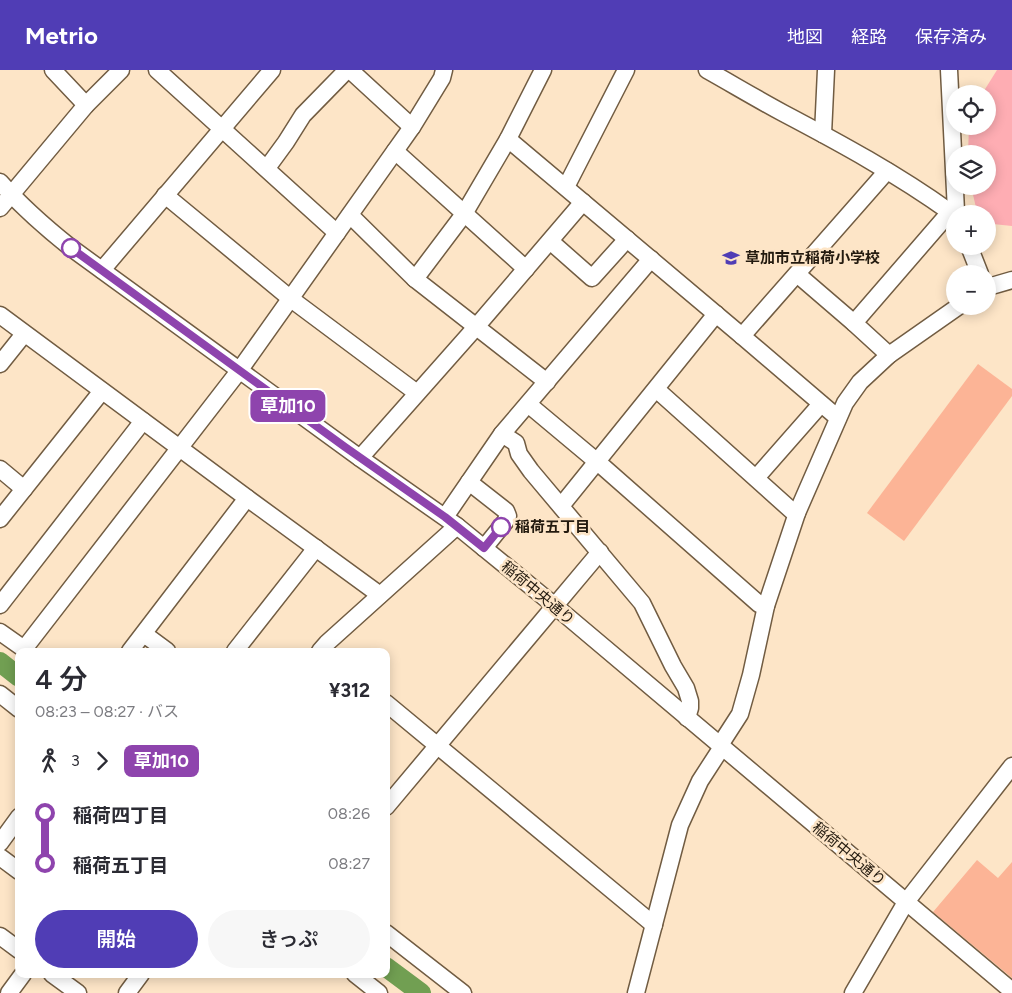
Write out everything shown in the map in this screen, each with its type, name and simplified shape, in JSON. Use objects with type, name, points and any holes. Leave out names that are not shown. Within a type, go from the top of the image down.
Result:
[{"type":"street","points":[[53,70],[86,105]]},
{"type":"street","points":[[0,208],[86,105],[121,70]]},
{"type":"street","points":[[157,70],[337,233]]},
{"type":"street","points":[[102,270],[272,70]]},
{"type":"street","points":[[267,168],[303,115],[348,70],[412,127]]},
{"type":"street","points":[[415,279],[464,214],[508,138],[544,70]]},
{"type":"street","points":[[566,187],[626,70]]},
{"type":"street","points":[[706,70],[823,134],[946,207]]},
{"type":"street","points":[[823,134],[826,70]]},
{"type":"street","points":[[949,70],[954,205]]},
{"type":"street","points":[[27,648],[239,371],[412,127],[445,72]]},
{"type":"street","points":[[508,138],[838,418]]},
{"type":"street","points":[[395,151],[526,269]]},
{"type":"street","points":[[742,336],[887,171]]},
{"type":"street","name":"稲荷中央通り","points":[[0,182],[11,195],[70,247],[239,371],[451,522],[484,548],[1012,991]]},
{"type":"street","points":[[165,195],[290,299],[417,393]]},
{"type":"street","points":[[360,458],[583,202]]},
{"type":"street","points":[[350,215],[415,279],[547,382]]},
{"type":"street","points":[[854,323],[946,221]]},
{"type":"street","points":[[550,241],[592,278],[628,239]]},
{"type":"street","points":[[324,648],[380,595],[451,522],[469,482],[502,434],[651,259]]},
{"type":"street","points":[[797,274],[889,355]]},
{"type":"street","points":[[996,285],[1012,280]]},
{"type":"street","points":[[561,506],[716,314]]},
{"type":"street","points":[[0,315],[380,595]]},
{"type":"street","points":[[636,993],[680,825],[700,781],[740,714],[752,675],[766,606],[797,513],[838,418],[845,403],[860,382],[889,355],[946,315]]},
{"type":"street","points":[[0,364],[24,334]]},
{"type":"street","points":[[656,388],[791,510],[797,513]]},
{"type":"street","points":[[0,520],[102,391]]},
{"type":"street","points":[[528,404],[759,604],[766,606]]},
{"type":"street","points":[[756,478],[820,404]]},
{"type":"street","points":[[0,605],[143,421]]},
{"type":"street","points":[[502,434],[516,443],[523,460],[642,603],[686,688],[690,701],[687,718]]},
{"type":"street","points":[[0,469],[24,489]]},
{"type":"street","points":[[469,482],[506,511],[508,516],[484,548]]},
{"type":"street","points":[[132,648],[247,498]]},
{"type":"street","points":[[237,648],[316,548]]},
{"type":"street","points":[[390,802],[600,552]]},
{"type":"street","points":[[0,632],[22,648]]},
{"type":"street","points":[[144,634],[163,648]]},
{"type":"street","points":[[0,694],[15,706]]},
{"type":"street","points":[[390,706],[654,925]]},
{"type":"street","points":[[853,993],[906,902],[1012,766]]},
{"type":"street","points":[[0,843],[15,822]]},
{"type":"street","points":[[0,857],[15,868]]},
{"type":"street","points":[[0,936],[15,947]]},
{"type":"street","points":[[390,936],[463,993]]},
{"type":"street","points":[[9,993],[20,978]]},
{"type":"street","points":[[57,978],[78,993]]},
{"type":"street","points":[[127,993],[138,978]]},
{"type":"street","points":[[360,978],[379,993]]},
{"type":"shaded area","points":[[997,70],[1012,70],[1012,226],[996,224],[996,205],[975,205],[973,195],[996,195],[996,145],[968,145],[969,135],[996,135],[996,85],[988,85]]},
{"type":"building","points":[[978,364],[1012,389],[1012,396],[904,541],[867,513]]},
{"type":"building","points":[[977,860],[998,878],[1012,862],[1012,978],[933,912]]},
{"type":"waterway","points":[[0,662],[15,674]]},
{"type":"waterway","points":[[390,970],[421,993]]},
{"type":"bus line","name":"草加10","points":[[71,248],[239,371],[445,517],[484,548],[501,527]]},
{"type":"place","name":"草加市立稲荷小学校","points":[[731,258]]},
{"type":"place","name":"稲荷五丁目","points":[[501,527]]}]
